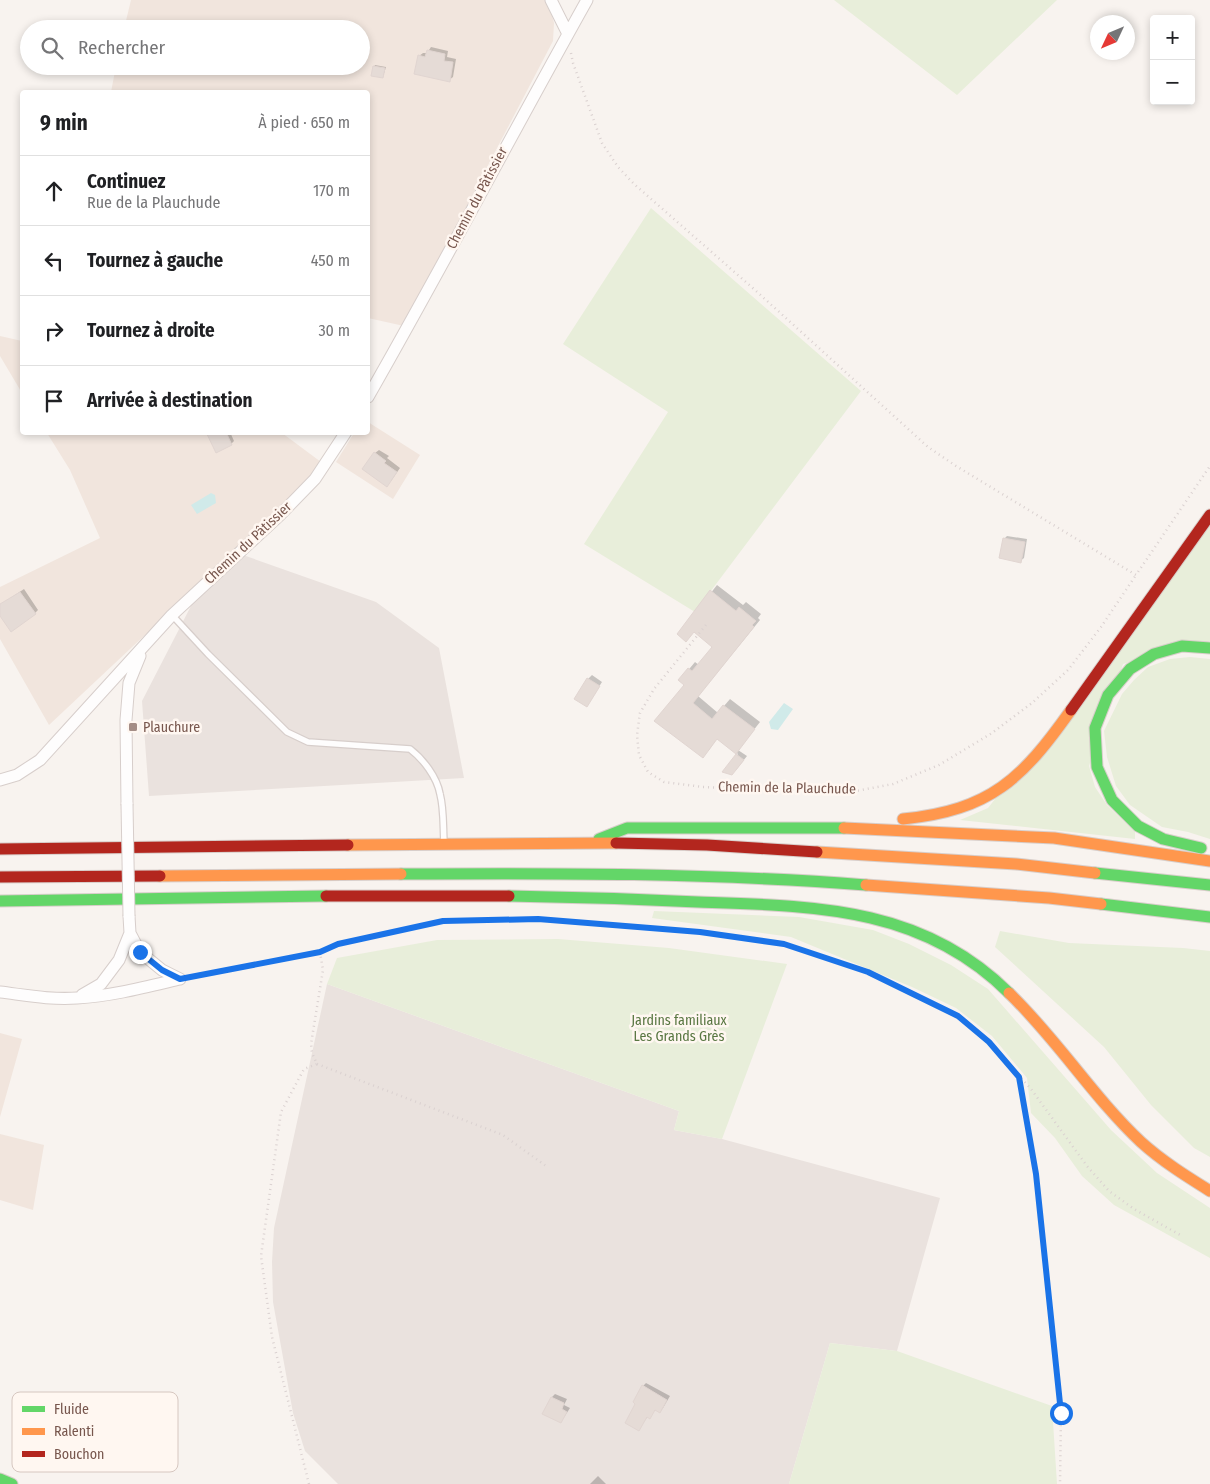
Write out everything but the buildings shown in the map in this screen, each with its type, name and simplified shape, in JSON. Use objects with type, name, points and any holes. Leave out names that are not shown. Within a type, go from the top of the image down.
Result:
[{"type":"main road","points":[[817,828],[844,821],[936,816],[959,811],[981,801],[1012,780],[1046,744],[1210,515]]},
{"type":"main road","points":[[1210,648],[1182,646],[1154,654],[1130,669],[1108,695],[1095,728],[1097,767],[1112,800],[1138,826],[1164,839],[1210,850]]},
{"type":"main road","points":[[590,843],[627,828],[896,829],[1054,838],[1210,861]]},
{"type":"main road","points":[[0,849],[590,843],[707,845],[996,863],[1210,885]]},
{"type":"main road","points":[[0,877],[497,873],[776,878],[1048,898],[1210,917]]},
{"type":"main road","points":[[0,901],[467,895],[583,897],[791,906],[871,916],[906,927],[952,948],[976,963],[996,979],[1035,1018],[1122,1122],[1142,1143],[1173,1169],[1210,1191]]},
{"type":"main road","points":[[0,1479],[12,1484]]},
{"type":"street","points":[[551,0],[568,34]]},
{"type":"street","name":"Chemin du Pâtissier","points":[[370,394],[408,328],[524,111],[587,0]]},
{"type":"street","name":"Chemin du Pâtissier","points":[[0,780],[17,775],[40,760],[172,615],[280,515],[315,479],[344,435]]},
{"type":"street","points":[[143,647],[129,682],[126,720],[130,932],[140,952],[162,970],[180,979]]},
{"type":"street","points":[[77,998],[101,984],[118,960],[130,932]]},
{"type":"street","points":[[0,992],[40,997],[77,998],[129,991],[180,979]]},
{"type":"lane","points":[[172,615],[208,654],[287,732],[308,742],[410,749],[420,757],[435,781],[440,794],[444,844]]},
{"type":"path","points":[[568,34],[573,63],[602,143],[618,167],[634,184],[755,290],[928,447],[956,466],[1136,575]]},
{"type":"path","name":"Chemin de la Plauchude","points":[[706,625],[654,689],[640,713],[637,735],[638,754],[648,772],[664,782],[703,787],[856,791],[893,784],[939,765],[992,733],[1032,703],[1068,670],[1101,627],[1210,466]]},
{"type":"path","points":[[180,979],[320,952],[338,944],[443,921],[538,919],[700,932],[784,944],[868,972],[958,1016],[989,1042],[1031,1089],[1088,1166],[1109,1190],[1134,1209],[1182,1236]]},
{"type":"path","points":[[320,952],[323,970],[311,1044],[312,1053],[317,1064],[503,1135],[546,1166]]},
{"type":"path","points":[[309,1484],[272,1337],[261,1256],[281,1112],[304,1070],[317,1064]]},
{"type":"path","points":[[1019,1077],[1036,1174],[1061,1413],[1060,1484]]},
{"type":"shaded area","points":[[131,0],[548,0],[554,23],[553,41],[404,326],[370,318],[370,90],[111,90],[114,75],[370,75],[370,20],[126,20]]},
{"type":"shaded area","points":[[0,336],[20,341],[20,390],[0,356]]},
{"type":"shaded area","points":[[370,423],[420,455],[393,499],[336,462],[353,435],[370,435]]},
{"type":"shaded area","points":[[48,435],[285,435],[321,462],[308,479],[275,513],[49,725],[0,639],[0,587],[100,538],[70,470]]},
{"type":"shaded area","points":[[243,555],[376,602],[439,648],[464,778],[149,796],[142,701],[192,604]]},
{"type":"shaded area","points":[[327,984],[679,1111],[674,1130],[722,1139],[940,1198],[897,1351],[830,1343],[789,1484],[338,1484],[305,1451],[293,1413],[273,1302],[272,1262],[274,1228]]},
{"type":"shaded area","points":[[0,1033],[22,1039],[0,1117]]},
{"type":"shaded area","points":[[0,1134],[44,1145],[33,1210],[0,1200]]},
{"type":"green space","points":[[834,0],[1057,0],[957,95]]},
{"type":"green space","points":[[651,208],[861,391],[695,612],[584,544],[668,412],[563,344]]},
{"type":"green space","points":[[1210,526],[1210,641],[1123,664],[1089,766],[1095,787],[1107,805],[1135,832],[1135,839],[960,820],[988,808]]},
{"type":"green space","points":[[1190,657],[1210,659],[1210,839],[1162,827],[1130,805],[1116,786],[1107,757],[1104,731],[1122,694],[1148,667],[1170,659]]},
{"type":"green space","points":[[654,911],[799,917],[873,930],[909,944],[951,965],[988,989],[1111,1130],[1157,1173],[1210,1208],[1210,1258],[1114,1205],[1082,1176],[1055,1138],[1031,1113],[1027,1078],[992,1036],[956,1008],[912,987],[791,937],[652,918]]},
{"type":"green space","points":[[1000,931],[1069,943],[1210,951],[1210,1157],[1194,1148],[1151,1105],[1104,1047],[995,947]]},
{"type":"green space","name":"Jardins familiaux Les Grands Grès","points":[[558,939],[669,948],[787,964],[722,1139],[674,1130],[679,1111],[327,984],[337,958],[437,940]]},
{"type":"green space","points":[[830,1343],[897,1351],[1052,1406],[1057,1484],[789,1484]]},
{"type":"water","points":[[211,493],[215,495],[216,503],[197,514],[191,505]]},
{"type":"water","points":[[784,703],[793,709],[778,730],[771,729],[769,722]]},
{"type":"traffic: fast","points":[[1201,848],[1163,839],[1138,826],[1112,800],[1097,767],[1095,728],[1108,695],[1130,669],[1154,654],[1182,646],[1210,648]]},
{"type":"traffic: fast","points":[[599,839],[627,828],[844,828]]},
{"type":"traffic: fast","points":[[1095,873],[1210,885]]},
{"type":"traffic: fast","points":[[401,874],[692,876],[866,885]]},
{"type":"traffic: fast","points":[[0,901],[326,896]]},
{"type":"traffic: fast","points":[[509,896],[741,903],[824,910],[864,916],[903,927],[940,943],[975,964],[1009,993]]},
{"type":"traffic: fast","points":[[1101,904],[1210,917]]},
{"type":"traffic: fast","points":[[0,1479],[12,1484]]},
{"type":"traffic: slow","points":[[903,819],[933,815],[959,808],[982,799],[1002,787],[1036,755],[1071,710]]},
{"type":"traffic: slow","points":[[844,828],[1054,838],[1210,861]]},
{"type":"traffic: slow","points":[[348,845],[616,843]]},
{"type":"traffic: slow","points":[[817,852],[1016,864],[1095,873]]},
{"type":"traffic: slow","points":[[160,876],[401,874]]},
{"type":"traffic: slow","points":[[866,885],[1049,898],[1101,904]]},
{"type":"traffic: slow","points":[[1009,993],[1043,1029],[1107,1106],[1141,1142],[1166,1162],[1210,1191]]},
{"type":"traffic: jam","points":[[1071,710],[1210,515]]},
{"type":"traffic: jam","points":[[616,843],[707,845],[817,852]]},
{"type":"traffic: jam","points":[[0,849],[348,845]]},
{"type":"traffic: jam","points":[[0,877],[160,876]]},
{"type":"traffic: jam","points":[[326,896],[509,896]]},
{"type":"place","name":"Plauchure","points":[[133,727]]},
{"type":"route","points":[[140,952],[162,970],[180,979],[320,952],[338,944],[443,921],[538,919],[700,932],[784,944],[868,972],[913,993],[958,1016],[989,1042],[1019,1077],[1036,1174],[1061,1413]]}]
